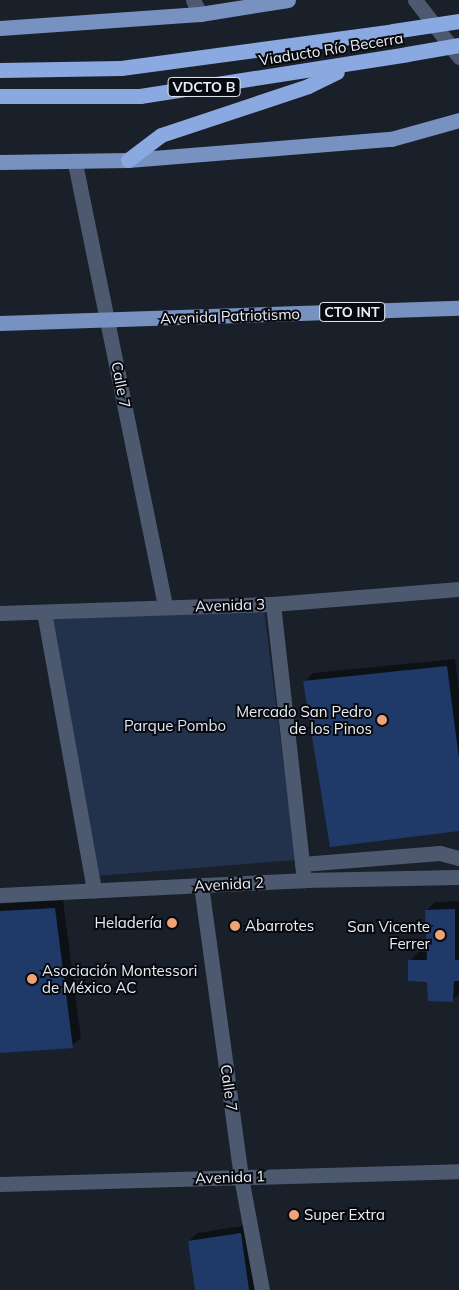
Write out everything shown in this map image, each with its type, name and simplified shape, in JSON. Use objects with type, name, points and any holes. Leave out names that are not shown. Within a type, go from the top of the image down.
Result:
[{"type":"highway","name":"Viaducto Río Becerra","points":[[0,70],[121,68],[459,21]]},
{"type":"highway","name":"Viaducto Río Becerra","points":[[0,96],[140,96],[350,65],[459,45]]},
{"type":"highway","points":[[128,160],[161,135],[308,86],[350,65]]},
{"type":"main road","points":[[0,28],[200,14],[288,0]]},
{"type":"main road","points":[[0,162],[128,160],[391,139],[459,120]]},
{"type":"main road","name":"Avenida Patriotismo","points":[[0,323],[459,308]]},
{"type":"street","points":[[193,0],[200,14]]},
{"type":"street","points":[[415,0],[459,57]]},
{"type":"street","name":"Calle 7","points":[[75,162],[165,607]]},
{"type":"street","name":"Avenida 3","points":[[0,613],[273,604],[459,589]]},
{"type":"street","points":[[273,604],[304,880]]},
{"type":"street","points":[[44,612],[94,891]]},
{"type":"street","points":[[302,864],[440,853],[459,858]]},
{"type":"street","name":"Avenida 2","points":[[0,895],[304,880],[459,877]]},
{"type":"street","name":"Calle 7","points":[[201,885],[241,1177],[262,1290]]},
{"type":"street","name":"Avenida 1","points":[[0,1184],[459,1171]]},
{"type":"green space","name":"Parque Pombo","points":[[264,610],[296,860],[96,876],[52,618]]},
{"type":"building","name":"Mercado San Pedro de los Pinos","points":[[447,666],[459,759],[459,831],[330,847],[303,681]]},
{"type":"building","name":"Asociación Montessori de México AC","points":[[55,908],[73,1048],[0,1053],[0,911]]},
{"type":"building","name":"San Vicente Ferrer","points":[[455,909],[455,960],[459,960],[459,981],[454,981],[453,1002],[428,1001],[427,982],[408,981],[408,960],[427,960],[425,910]]},
{"type":"building","points":[[241,1233],[249,1290],[195,1290],[188,1241]]},
{"type":"place","name":"Mercado San Pedro de los Pinos","points":[[382,720]]},
{"type":"place","name":"Heladería","points":[[172,923]]},
{"type":"place","name":"Abarrotes","points":[[235,926]]},
{"type":"place","name":"San Vicente Ferrer","points":[[440,935]]},
{"type":"place","name":"Asociación Montessori de México AC","points":[[32,979]]},
{"type":"place","name":"Super Extra","points":[[294,1215]]}]
